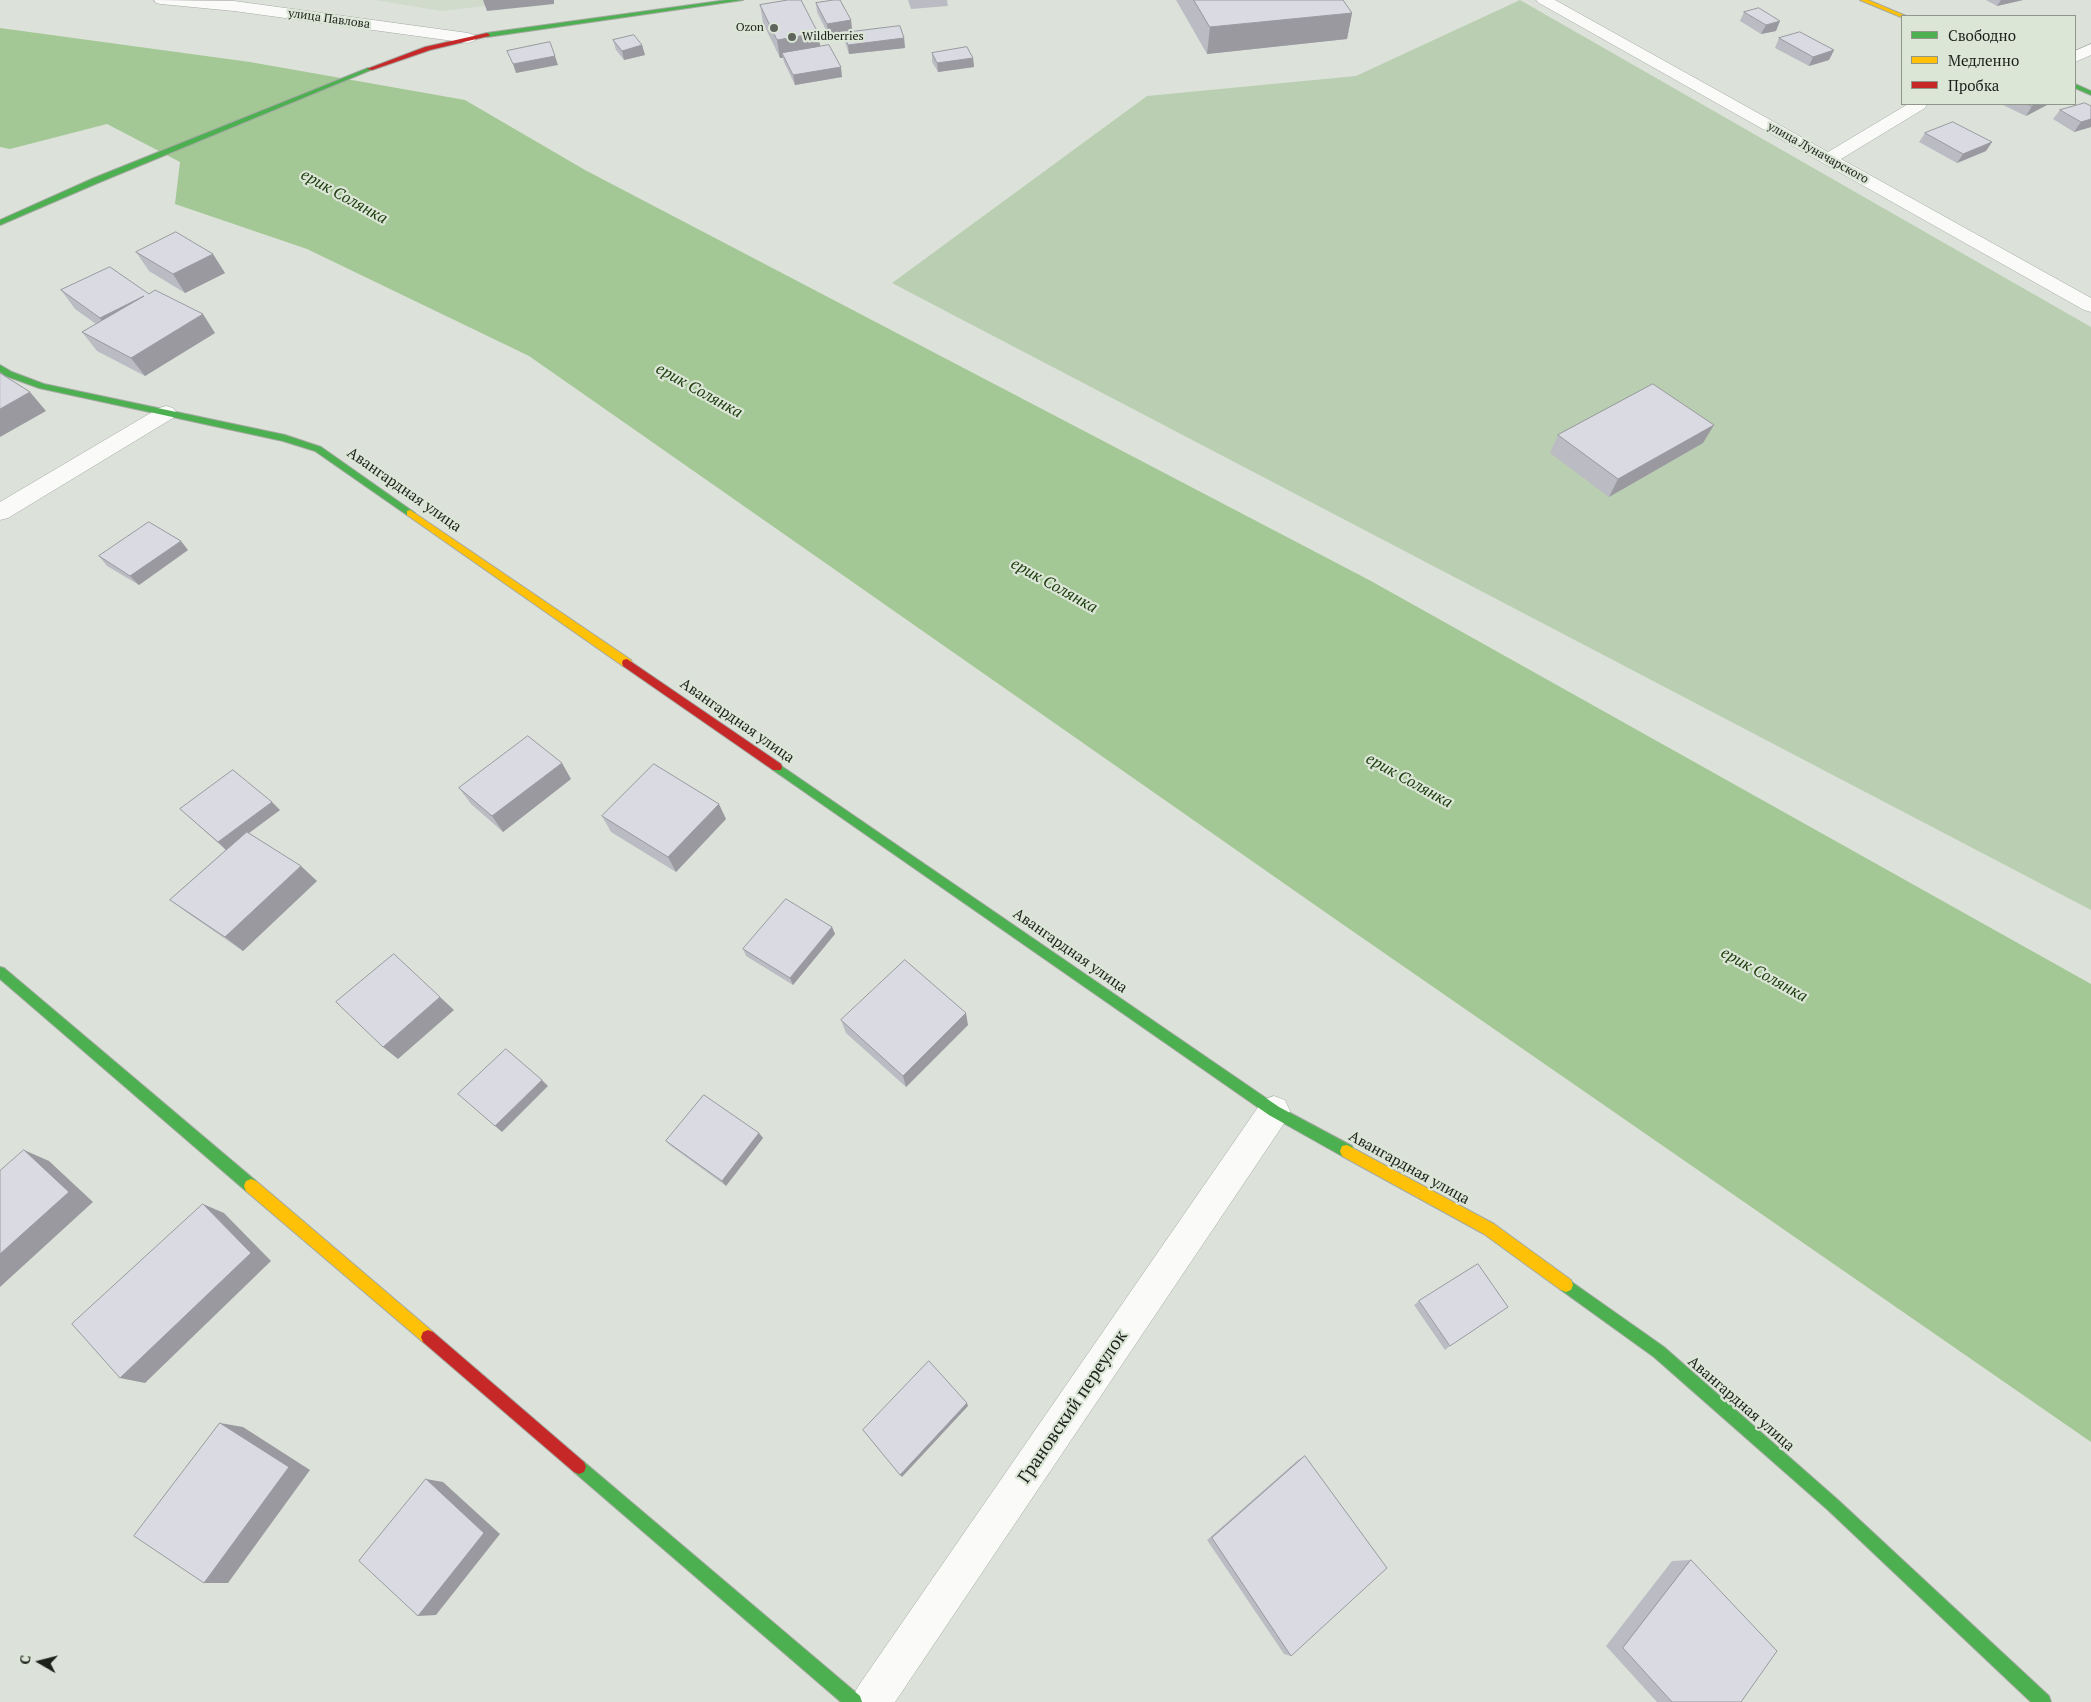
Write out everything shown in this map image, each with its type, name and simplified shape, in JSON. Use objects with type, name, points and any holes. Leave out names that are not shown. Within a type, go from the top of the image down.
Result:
[{"type":"street","name":"улица Павлова","points":[[161,0],[238,3],[468,38]]},
{"type":"street","points":[[0,223],[97,180],[396,58],[468,38],[740,0]]},
{"type":"street","name":"улица Луначарского","points":[[1544,0],[2091,306]]},
{"type":"street","points":[[1863,0],[1901,15]]},
{"type":"street","points":[[2076,56],[2091,49]]},
{"type":"street","points":[[2076,86],[2091,93]]},
{"type":"street","points":[[1829,159],[1917,105]]},
{"type":"street","name":"Авангардная улица","points":[[0,368],[9,374],[42,386],[285,438],[318,449],[1274,1111],[1489,1229],[1658,1352],[1833,1504],[2043,1702]]},
{"type":"street","points":[[0,512],[166,413]]},
{"type":"street","points":[[0,972],[854,1702]]},
{"type":"street","name":"Грановский переулок","points":[[871,1702],[1274,1111]]},
{"type":"shaded area","points":[[374,0],[539,0],[441,11]]},
{"type":"shaded area","points":[[1520,0],[2091,327],[2091,910],[892,283],[1147,96],[1356,76]]},
{"type":"water","name":"ерик Солянка","points":[[0,28],[250,62],[465,100],[585,170],[1371,581],[2091,984],[2091,1442],[1335,919],[529,356],[307,249],[175,204],[180,162],[107,124],[10,149],[0,147]]},
{"type":"building","points":[[788,0],[801,0],[818,33],[777,40],[760,5]]},
{"type":"building","points":[[840,0],[851,20],[827,24],[816,3]]},
{"type":"building","points":[[1194,0],[1343,0],[1352,13],[1210,27]]},
{"type":"building","points":[[1759,8],[1780,21],[1766,25],[1744,12]]},
{"type":"building","points":[[900,26],[904,38],[848,45],[843,33]]},
{"type":"building","points":[[1800,32],[1834,50],[1813,57],[1779,38]]},
{"type":"building","points":[[634,35],[642,45],[622,51],[613,40]]},
{"type":"building","points":[[550,42],[555,56],[513,64],[507,51]]},
{"type":"building","points":[[829,45],[841,67],[793,75],[782,53]]},
{"type":"building","points":[[967,47],[973,58],[937,63],[932,53]]},
{"type":"building","points":[[2085,103],[2091,106],[2091,119],[2081,122],[2060,110]]},
{"type":"building","points":[[1953,122],[1992,142],[1963,154],[1925,133]]},
{"type":"building","points":[[176,232],[213,254],[173,274],[136,252]]},
{"type":"building","points":[[110,267],[149,294],[155,290],[203,314],[131,358],[82,332],[144,296],[100,318],[61,290]]},
{"type":"building","points":[[0,373],[30,392],[0,409]]},
{"type":"building","points":[[1653,384],[1714,425],[1618,479],[1558,435]]},
{"type":"building","points":[[149,522],[181,541],[130,576],[99,556]]},
{"type":"building","points":[[528,736],[562,763],[492,816],[459,788]]},
{"type":"building","points":[[654,764],[719,804],[668,857],[602,816]]},
{"type":"building","points":[[233,770],[272,802],[218,842],[180,809]]},
{"type":"building","points":[[247,832],[301,866],[225,937],[170,900]]},
{"type":"building","points":[[786,899],[832,927],[790,978],[743,949]]},
{"type":"building","points":[[394,954],[440,997],[383,1047],[336,1002]]},
{"type":"building","points":[[905,960],[966,1013],[903,1076],[841,1020]]},
{"type":"building","points":[[506,1049],[542,1080],[495,1126],[458,1094]]},
{"type":"building","points":[[704,1095],[759,1133],[722,1181],[666,1141]]},
{"type":"building","points":[[24,1150],[69,1192],[0,1254],[0,1171]]},
{"type":"building","points":[[203,1204],[251,1253],[120,1378],[72,1324]]},
{"type":"building","points":[[1478,1264],[1508,1307],[1450,1346],[1419,1301]]},
{"type":"building","points":[[929,1361],[967,1403],[900,1475],[863,1430]]},
{"type":"building","points":[[220,1423],[289,1467],[204,1583],[134,1536]]},
{"type":"building","points":[[1305,1456],[1387,1568],[1291,1656],[1212,1538]]},
{"type":"building","points":[[426,1479],[484,1533],[418,1616],[359,1561]]},
{"type":"building","points":[[1691,1560],[1777,1651],[1741,1702],[1672,1702],[1623,1648]]},
{"type":"traffic: fast","points":[[487,35],[740,0]]},
{"type":"traffic: fast","points":[[0,223],[97,180],[370,69]]},
{"type":"traffic: fast","points":[[2076,86],[2091,93]]},
{"type":"traffic: fast","points":[[0,368],[9,374],[42,386],[285,438],[318,449],[410,513]]},
{"type":"traffic: fast","points":[[777,767],[1274,1111],[1347,1151]]},
{"type":"traffic: fast","points":[[0,972],[251,1186]]},
{"type":"traffic: fast","points":[[1566,1285],[1659,1352],[1833,1505],[2043,1702]]},
{"type":"traffic: fast","points":[[579,1467],[854,1702]]},
{"type":"traffic: slow","points":[[1863,0],[1901,15]]},
{"type":"traffic: slow","points":[[410,513],[627,663]]},
{"type":"traffic: slow","points":[[1347,1151],[1489,1229],[1566,1285]]},
{"type":"traffic: slow","points":[[251,1186],[428,1337]]},
{"type":"traffic: jam","points":[[370,69],[427,49],[487,35]]},
{"type":"traffic: jam","points":[[627,663],[777,767]]},
{"type":"traffic: jam","points":[[428,1337],[579,1467]]},
{"type":"place","name":"Ozon","points":[[774,28]]},
{"type":"place","name":"Wildberries","points":[[792,37]]}]
